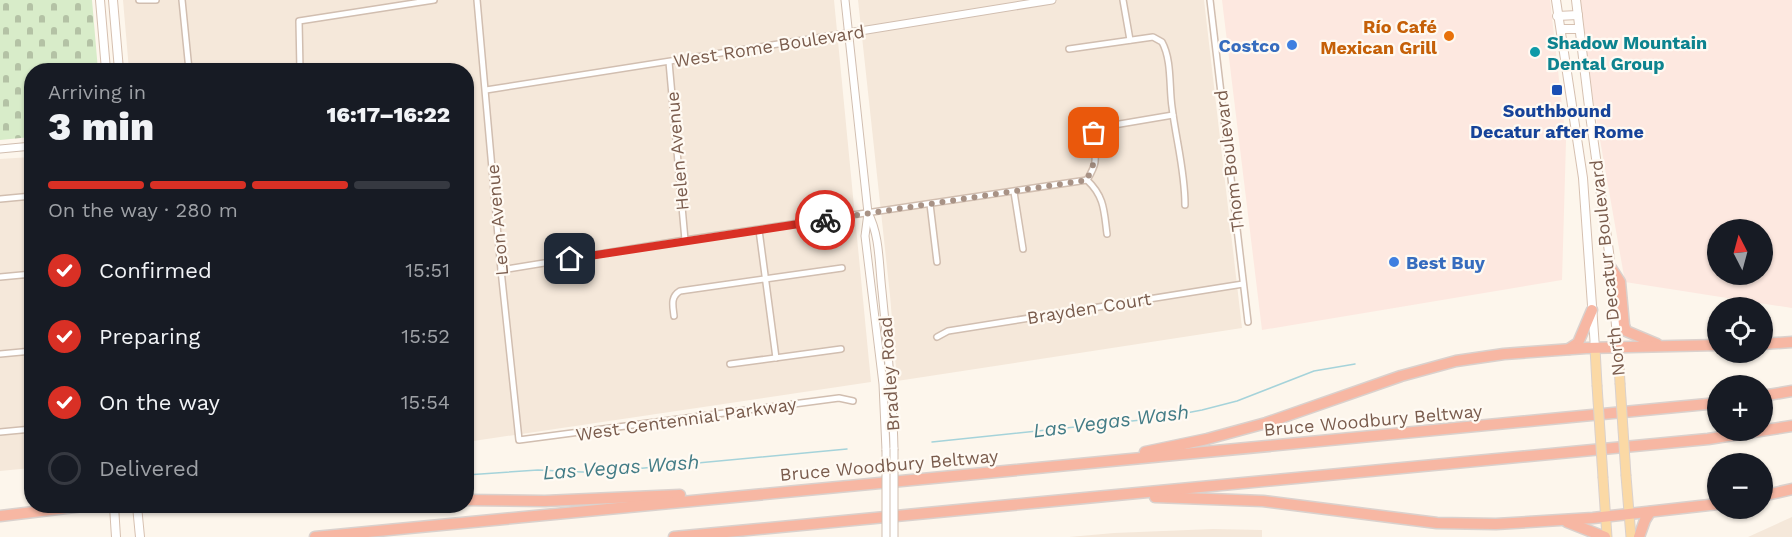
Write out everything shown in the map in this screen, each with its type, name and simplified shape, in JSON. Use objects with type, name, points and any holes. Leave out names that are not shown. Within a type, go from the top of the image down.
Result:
[{"type":"highway","points":[[1611,268],[1620,282],[1626,331],[1663,346]]},
{"type":"highway","points":[[1569,350],[1578,343],[1592,310]]},
{"type":"highway","points":[[1773,343],[1792,342]]},
{"type":"highway","points":[[1086,463],[1171,447],[1247,428],[1401,376],[1444,364],[1504,354],[1618,346],[1707,345]]},
{"type":"highway","points":[[1773,394],[1792,391]]},
{"type":"highway","name":"Bruce Woodbury Beltway","points":[[315,537],[1707,404]]},
{"type":"highway","points":[[674,537],[1708,440],[1792,426]]},
{"type":"highway","points":[[1773,493],[1792,489]]},
{"type":"highway","points":[[474,500],[545,501],[706,493],[770,493]]},
{"type":"highway","points":[[1107,495],[1263,501],[1437,523],[1496,524],[1561,520],[1629,515],[1707,505]]},
{"type":"highway","points":[[1639,537],[1650,512]]},
{"type":"highway","points":[[0,516],[25,513]]},
{"type":"highway","points":[[1561,520],[1606,537]]},
{"type":"main road","points":[[100,0],[105,63]]},
{"type":"main road","points":[[113,0],[118,63]]},
{"type":"main road","name":"North Decatur Boulevard","points":[[1556,0],[1582,177],[1606,537]]},
{"type":"main road","name":"North Decatur Boulevard","points":[[1576,0],[1611,268],[1630,537]]},
{"type":"main road","points":[[1557,16],[1578,15]]},
{"type":"main road","points":[[1561,29],[1579,29]]},
{"type":"main road","points":[[115,513],[116,537]]},
{"type":"main road","points":[[137,513],[140,537]]},
{"type":"street","points":[[139,0],[156,0]]},
{"type":"street","points":[[182,0],[188,63]]},
{"type":"street","points":[[300,63],[299,21],[434,0]]},
{"type":"street","name":"Leon Avenue","points":[[477,0],[519,440]]},
{"type":"street","name":"Bradley Road","points":[[845,0],[868,213],[865,236],[890,449],[894,537]]},
{"type":"street","name":"West Rome Boulevard","points":[[486,90],[1052,0]]},
{"type":"street","points":[[1123,0],[1130,40]]},
{"type":"street","name":"Thom Boulevard","points":[[1210,0],[1248,322]]},
{"type":"street","points":[[1069,50],[1153,37],[1160,39],[1167,55],[1173,115],[1183,170],[1185,205]]},
{"type":"street","name":"Helen Avenue","points":[[669,62],[685,240]]},
{"type":"street","points":[[1087,180],[1095,160],[1094,133],[1100,128],[1173,115]]},
{"type":"street","points":[[0,149],[24,147]]},
{"type":"street","points":[[501,270],[1087,180]]},
{"type":"street","points":[[1087,180],[1096,188],[1101,197],[1107,234]]},
{"type":"street","points":[[1014,192],[1023,249]]},
{"type":"street","points":[[0,199],[24,197]]},
{"type":"street","points":[[930,204],[938,262]]},
{"type":"street","points":[[759,230],[776,358]]},
{"type":"street","points":[[674,316],[673,298],[681,291],[842,268]]},
{"type":"street","points":[[0,277],[24,275]]},
{"type":"street","name":"Brayden Court","points":[[937,337],[948,331],[1243,284]]},
{"type":"street","points":[[730,364],[841,349]]},
{"type":"street","points":[[0,354],[24,352]]},
{"type":"street","name":"West Centennial Parkway","points":[[519,440],[839,398],[853,401]]},
{"type":"street","points":[[0,432],[24,430]]},
{"type":"street","name":"Bradley Road","points":[[886,537],[890,449]]},
{"type":"shaded area","points":[[123,0],[834,0],[871,382],[474,441],[474,63],[128,63]]},
{"type":"shaded area","points":[[858,0],[1204,0],[1242,328],[897,381]]},
{"type":"shaded area","points":[[1222,0],[1550,0],[1566,141],[1562,280],[1262,330]]},
{"type":"shaded area","points":[[1580,0],[1792,0],[1792,308],[1773,305],[1773,297],[1721,297],[1625,282],[1590,83]]},
{"type":"shaded area","points":[[24,157],[24,469],[0,471],[0,159]]},
{"type":"shaded area","points":[[1792,517],[1792,537],[1748,537]]},
{"type":"shaded area","points":[[1213,529],[1262,530],[1262,537],[1069,537],[1114,533]]},
{"type":"green space","points":[[0,0],[92,0],[97,63],[24,63],[24,138],[0,140]]},
{"type":"waterway","name":"Las Vegas Wash","points":[[932,442],[1160,418],[1237,401],[1314,371],[1355,364]]},
{"type":"waterway","name":"Las Vegas Wash","points":[[474,474],[538,470],[582,472],[623,470],[847,449]]},
{"type":"way so far","points":[[825,220],[1087,180],[1094,167],[1094,133]]},
{"type":"place","name":"Río Café Mexican Grill","points":[[1449,36]]},
{"type":"place","name":"Costco","points":[[1292,45]]},
{"type":"place","name":"Shadow Mountain Dental Group","points":[[1535,52]]},
{"type":"place","name":"Southbound Decatur after Rome","points":[[1557,90]]},
{"type":"place","name":"Best Buy","points":[[1394,262]]},
{"type":"route","points":[[570,259],[825,220]]}]
